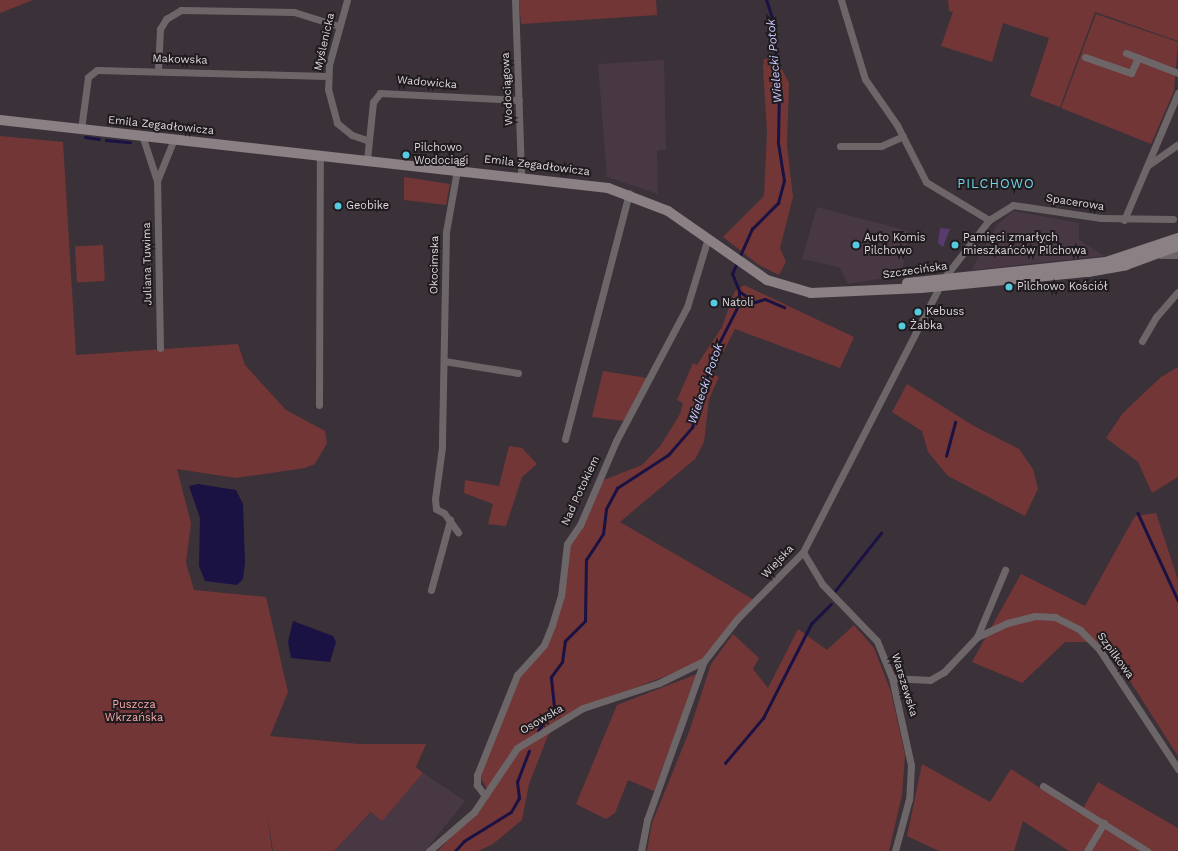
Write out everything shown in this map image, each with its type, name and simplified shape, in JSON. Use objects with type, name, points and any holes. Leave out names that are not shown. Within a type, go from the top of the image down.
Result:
[{"type":"main road","name":"Emila Zegadłowicza","points":[[0,120],[521,176],[608,188]]},
{"type":"main road","name":"Szczecińska","points":[[608,188],[628,193],[661,206],[708,238],[727,254],[750,270],[777,285],[805,292],[868,290],[1106,262],[1178,238]]},
{"type":"main road","name":"Szczecińska","points":[[942,282],[1095,271],[1152,257],[1178,246]]},
{"type":"street","name":"Myślenicka","points":[[347,0],[327,76],[330,101],[337,123],[352,135],[369,141]]},
{"type":"street","name":"Wodociągowa","points":[[515,0],[521,176]]},
{"type":"street","points":[[841,0],[865,79],[904,136],[931,188],[989,220]]},
{"type":"street","points":[[158,70],[160,29],[166,19],[182,10],[294,12],[339,26]]},
{"type":"street","points":[[1126,53],[1178,72]]},
{"type":"street","points":[[1085,57],[1131,73],[1138,58]]},
{"type":"street","name":"Makowska","points":[[81,129],[91,72],[158,70],[327,76]]},
{"type":"street","name":"Wadowicka","points":[[367,160],[374,98],[384,91],[519,100]]},
{"type":"street","points":[[1124,220],[1178,94]]},
{"type":"street","name":"Juliana Tuwima","points":[[142,135],[157,181],[160,348]]},
{"type":"street","points":[[840,146],[881,146],[904,136]]},
{"type":"street","name":"Juliana Tuwima","points":[[157,181],[174,139]]},
{"type":"street","points":[[1147,166],[1178,144]]},
{"type":"street","points":[[319,404],[320,155]]},
{"type":"street","name":"Okocimska","points":[[457,170],[446,232],[442,449],[435,499],[436,509],[450,520],[458,532]]},
{"type":"street","points":[[565,439],[628,193]]},
{"type":"street","name":"Spacerowa","points":[[942,282],[989,220],[1013,205],[1124,220],[1172,219]]},
{"type":"street","name":"Nad Potokiem","points":[[485,796],[478,785],[477,775],[517,674],[544,645],[552,625],[561,596],[567,544],[580,525],[616,441],[687,307],[708,238]]},
{"type":"street","points":[[1152,257],[1178,254]]},
{"type":"street","name":"Wiejska","points":[[641,851],[647,820],[704,661],[737,619],[803,552],[942,282]]},
{"type":"street","points":[[1142,341],[1156,317],[1178,292]]},
{"type":"street","points":[[444,361],[518,373]]},
{"type":"street","points":[[431,590],[450,520]]},
{"type":"street","name":"Warszewska","points":[[803,552],[822,584],[877,641],[892,678],[912,765],[910,799],[895,851]]},
{"type":"street","name":"Szpilkowa","points":[[977,637],[1005,570]]},
{"type":"street","name":"Szpilkowa","points":[[892,678],[936,678],[977,637],[1007,623],[1035,616],[1055,617],[1080,630],[1099,649],[1178,769]]},
{"type":"street","name":"Osowska","points":[[429,851],[474,812],[517,748],[583,708],[658,683],[704,661]]},
{"type":"street","points":[[1043,786],[1147,851]]},
{"type":"street","points":[[1087,851],[1104,824]]},
{"type":"shaded area","points":[[664,60],[666,150],[657,150],[658,194],[607,177],[598,64]]},
{"type":"shaded area","name":"Auto Komis Pilchowo","points":[[817,207],[908,231],[902,275],[848,284],[839,267],[802,259]]},
{"type":"shaded area","points":[[1013,211],[1079,223],[1079,240],[1104,256],[971,270],[997,225]]},
{"type":"shaded area","points":[[198,484],[236,490],[243,504],[245,563],[243,579],[237,585],[205,581],[199,566],[200,518],[189,486]]},
{"type":"shaded area","points":[[293,621],[333,636],[336,642],[330,662],[291,658],[288,642]]},
{"type":"shaded area","points":[[423,773],[465,801],[425,851],[334,851],[372,812],[382,820]]},
{"type":"green space","points":[[0,0],[33,0],[0,13]]},
{"type":"green space","points":[[519,0],[656,0],[657,15],[521,24]]},
{"type":"green space","points":[[948,0],[1178,0],[1178,41],[1095,12],[1060,107],[1030,96],[1049,38],[1003,23],[992,62],[941,46],[953,12],[949,11]]},
{"type":"green space","points":[[1096,14],[1178,42],[1174,91],[1151,144],[1061,108]]},
{"type":"green space","points":[[776,58],[789,83],[787,145],[793,197],[780,248],[786,262],[779,275],[759,265],[723,237],[764,196],[767,132],[763,67],[764,59]]},
{"type":"green space","name":"Puszcza Wkrzańska","points":[[0,136],[63,142],[76,355],[238,344],[245,365],[286,410],[325,431],[327,443],[315,464],[305,468],[236,478],[177,469],[191,523],[186,563],[194,590],[266,597],[288,692],[270,736],[359,744],[426,744],[416,767],[423,773],[382,821],[371,812],[334,851],[273,851],[266,807],[272,851],[0,851]]},
{"type":"green space","points":[[404,177],[450,184],[446,205],[404,200]]},
{"type":"green space","points":[[103,245],[105,281],[77,282],[75,246]]},
{"type":"green space","points":[[744,285],[854,337],[840,368],[735,329],[712,374],[719,377],[709,399],[704,442],[695,459],[620,522],[756,601],[704,661],[594,704],[563,722],[560,717],[547,738],[529,784],[522,820],[493,844],[478,851],[438,851],[490,794],[479,775],[521,673],[547,644],[568,551],[601,481],[642,465],[661,445],[680,414],[683,403],[677,400],[693,363],[697,365],[722,327],[735,291]]},
{"type":"green space","points":[[1178,367],[1178,477],[1152,493],[1138,462],[1106,438],[1123,413],[1161,377]]},
{"type":"green space","points":[[603,371],[647,378],[624,421],[592,417]]},
{"type":"green space","points":[[907,384],[974,426],[1019,449],[1033,469],[1038,489],[1025,516],[948,476],[928,452],[922,431],[892,412]]},
{"type":"green space","points":[[509,446],[522,448],[537,464],[522,477],[506,526],[488,524],[493,504],[464,493],[465,480],[499,486]]},
{"type":"green space","points":[[1156,513],[1178,580],[1178,756],[1105,642],[1065,642],[1022,683],[972,662],[1021,574],[1085,606],[1135,516]]},
{"type":"green space","points":[[854,625],[874,648],[891,692],[905,755],[902,795],[889,851],[647,851],[652,823],[689,732],[711,664],[733,634],[759,658],[753,669],[768,688],[798,629],[827,650]]},
{"type":"green space","points":[[697,674],[654,791],[628,780],[615,813],[606,819],[576,804],[617,705]]},
{"type":"green space","points":[[922,764],[990,802],[1011,769],[1080,814],[1098,782],[1178,828],[1178,851],[1069,851],[1023,821],[1014,851],[939,851],[907,836]]},
{"type":"building","points":[[940,228],[950,229],[943,247],[938,243]]},
{"type":"waterway","name":"Wielecki Potok","points":[[739,258],[752,229],[778,203],[784,181],[778,142],[779,90],[772,18],[766,0]]},
{"type":"waterway","points":[[85,137],[99,139]]},
{"type":"waterway","points":[[106,140],[130,142]]},
{"type":"waterway","name":"Wielecki Potok","points":[[538,731],[554,707],[551,677],[562,662],[565,641],[585,621],[586,560],[603,534],[606,509],[617,488],[668,455],[692,427],[714,353],[739,304],[739,291],[732,274],[737,262]]},
{"type":"waterway","points":[[739,291],[755,302],[765,299],[784,307]]},
{"type":"waterway","points":[[946,456],[955,422]]},
{"type":"waterway","points":[[1138,513],[1178,600]]},
{"type":"waterway","points":[[835,591],[881,533]]},
{"type":"waterway","points":[[725,763],[763,718],[811,624],[831,604]]},
{"type":"waterway","name":"Wielecki Potok","points":[[455,851],[464,841],[511,812],[519,798],[517,782],[529,751]]},
{"type":"place","name":"Pilchowo Wodociągi","points":[[406,155]]},
{"type":"place","name":"Geobike","points":[[338,206]]},
{"type":"place","name":"Auto Komis Pilchowo","points":[[856,245]]},
{"type":"place","name":"Pamięci zmarłych mieszkańców Pilchowa","points":[[955,245]]},
{"type":"place","name":"Pilchowo Kościół","points":[[1009,287]]},
{"type":"place","name":"Natoli","points":[[714,303]]},
{"type":"place","name":"Kebuss","points":[[918,312]]},
{"type":"place","name":"Żabka","points":[[902,326]]},
{"type":"district","name":"PILCHOWO","points":[[996,184]]}]
